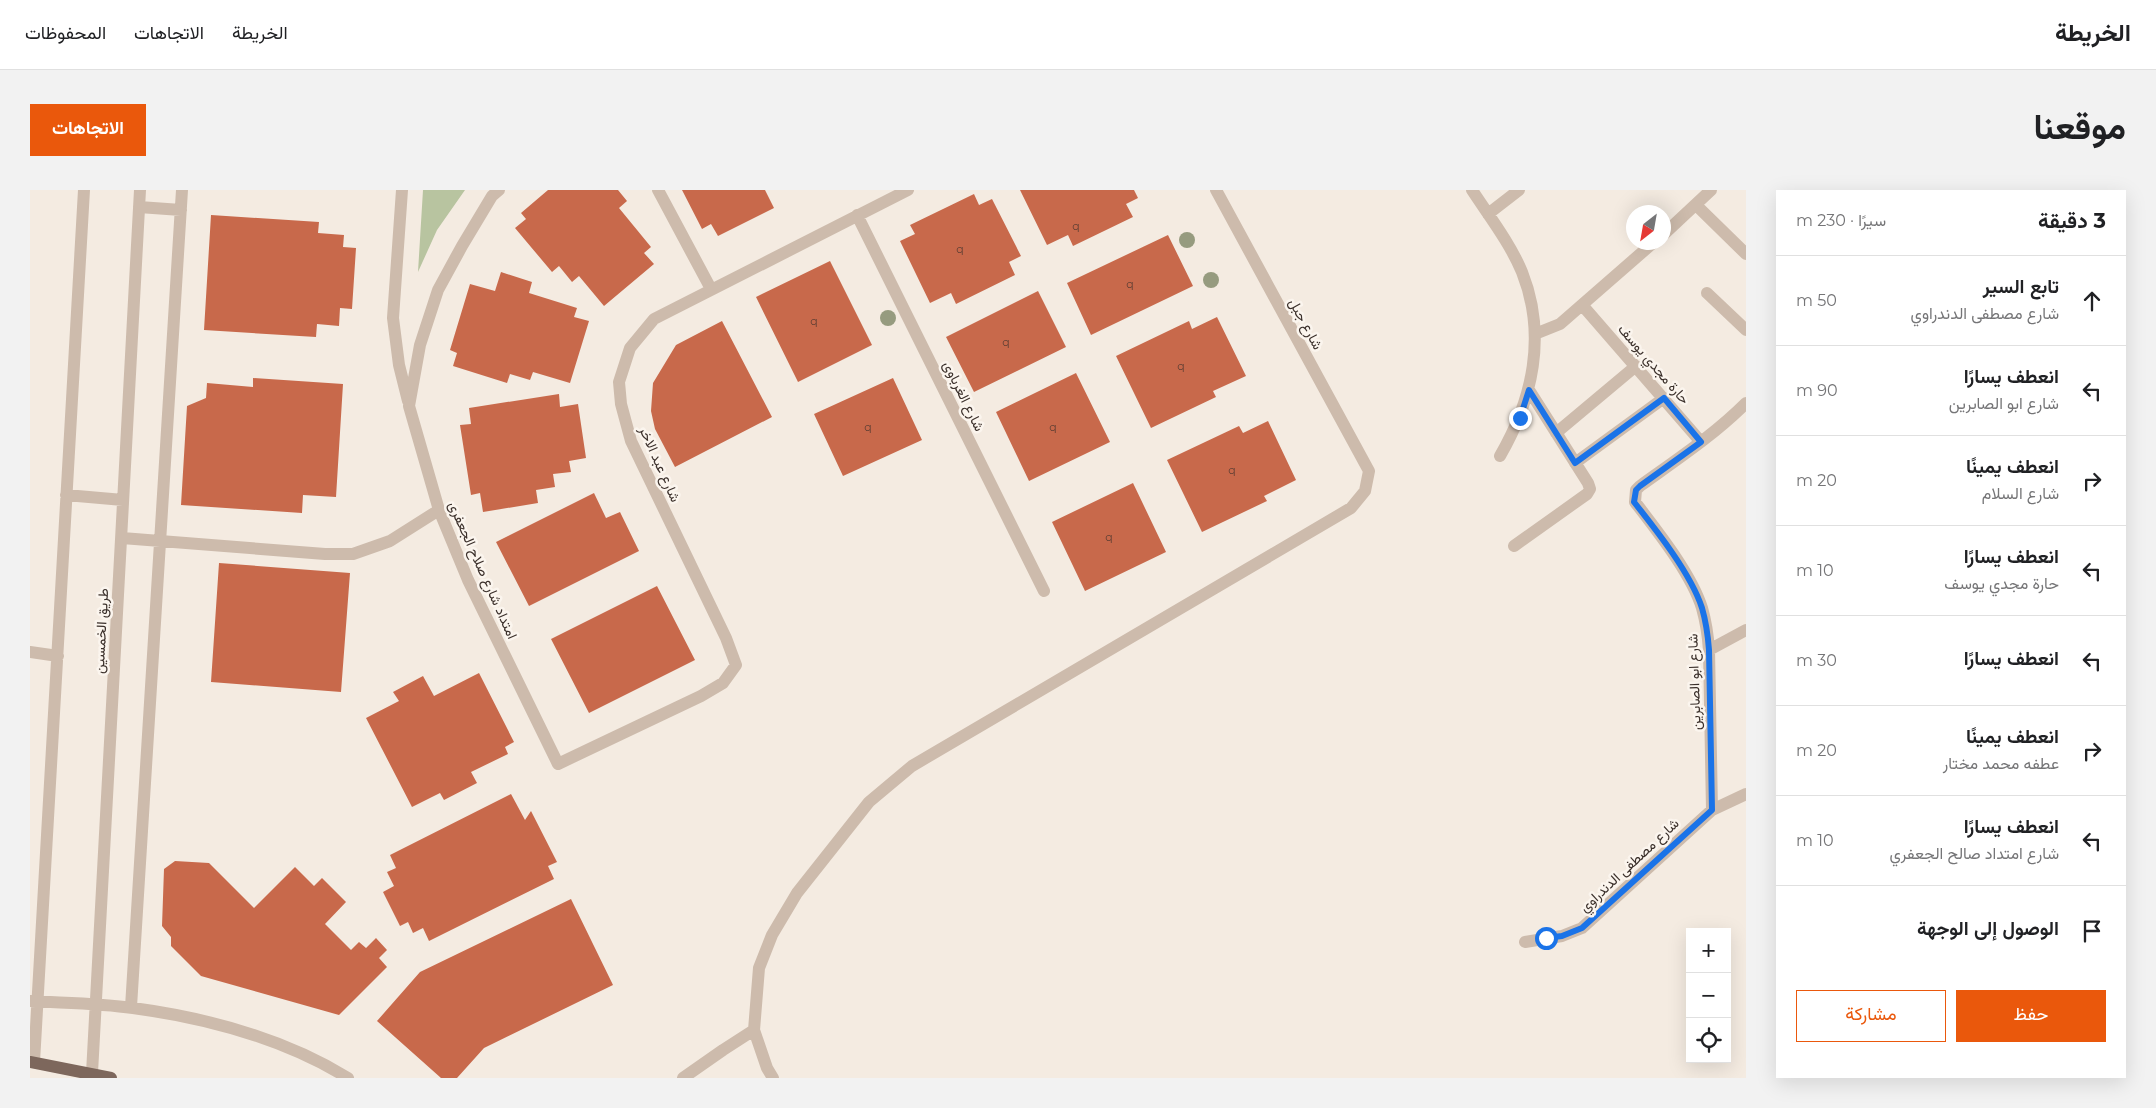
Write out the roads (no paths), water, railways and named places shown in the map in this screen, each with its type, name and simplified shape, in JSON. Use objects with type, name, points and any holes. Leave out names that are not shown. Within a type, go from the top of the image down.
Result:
[{"type":"main road","points":[[32,1062],[111,1078]]},
{"type":"street","points":[[32,1062],[34,1001],[58,656],[84,190]]},
{"type":"street","name":"طريق الخمسين","points":[[92,1073],[140,190]]},
{"type":"street","points":[[131,1008],[182,190]]},
{"type":"street","points":[[402,190],[393,318],[399,365],[409,406]]},
{"type":"street","name":"امتداد شارع صلاح الجعفرى","points":[[498,190],[492,196],[438,290],[420,345],[409,406],[439,510],[468,580],[558,764]]},
{"type":"street","points":[[658,190],[711,288]]},
{"type":"street","name":"شارع عبد الاخر","points":[[558,764],[701,696],[723,683],[736,664],[726,638],[631,441],[621,404],[619,382],[630,348],[654,319],[711,288],[908,190]]},
{"type":"street","name":"شارع جبل","points":[[754,1030],[759,968],[772,935],[797,893],[869,802],[912,766],[1351,508],[1365,491],[1369,472],[1216,190]]},
{"type":"street","points":[[1472,190],[1521,270],[1533,312],[1535,355],[1529,390],[1520,418],[1500,456]]},
{"type":"street","points":[[1488,214],[1519,190]]},
{"type":"street","points":[[1671,228],[1711,190]]},
{"type":"street","points":[[1696,205],[1746,254]]},
{"type":"street","points":[[139,207],[181,210]]},
{"type":"street","name":"شارع الغرباوى","points":[[857,215],[1044,591]]},
{"type":"street","points":[[1535,334],[1560,324],[1583,306],[1645,250]]},
{"type":"street","points":[[1707,293],[1746,330]]},
{"type":"street","name":"حارة مجدي يوسف","points":[[1583,306],[1701,442]]},
{"type":"street","points":[[1556,433],[1636,366]]},
{"type":"street","points":[[1514,546],[1587,494],[1590,489],[1529,390]]},
{"type":"street","points":[[1575,463],[1664,398]]},
{"type":"street","points":[[1701,442],[1730,419],[1746,403]]},
{"type":"street","name":"شارع ابو الصابرين","points":[[1701,442],[1640,486],[1636,490],[1634,502],[1693,586],[1705,621],[1709,650],[1712,810]]},
{"type":"street","points":[[66,495],[123,500]]},
{"type":"street","points":[[122,538],[325,554],[352,554],[390,541],[439,510]]},
{"type":"street","points":[[1709,650],[1746,630]]},
{"type":"street","points":[[30,652],[58,656]]},
{"type":"street","name":"شارع مصطفى الدندراوي","points":[[1525,942],[1562,936],[1582,928],[1712,810],[1746,794]]},
{"type":"street","points":[[34,1001],[131,1008],[188,1017],[232,1028],[286,1046],[348,1078]]},
{"type":"street","points":[[683,1078],[754,1030],[767,1068],[774,1078]]}]
